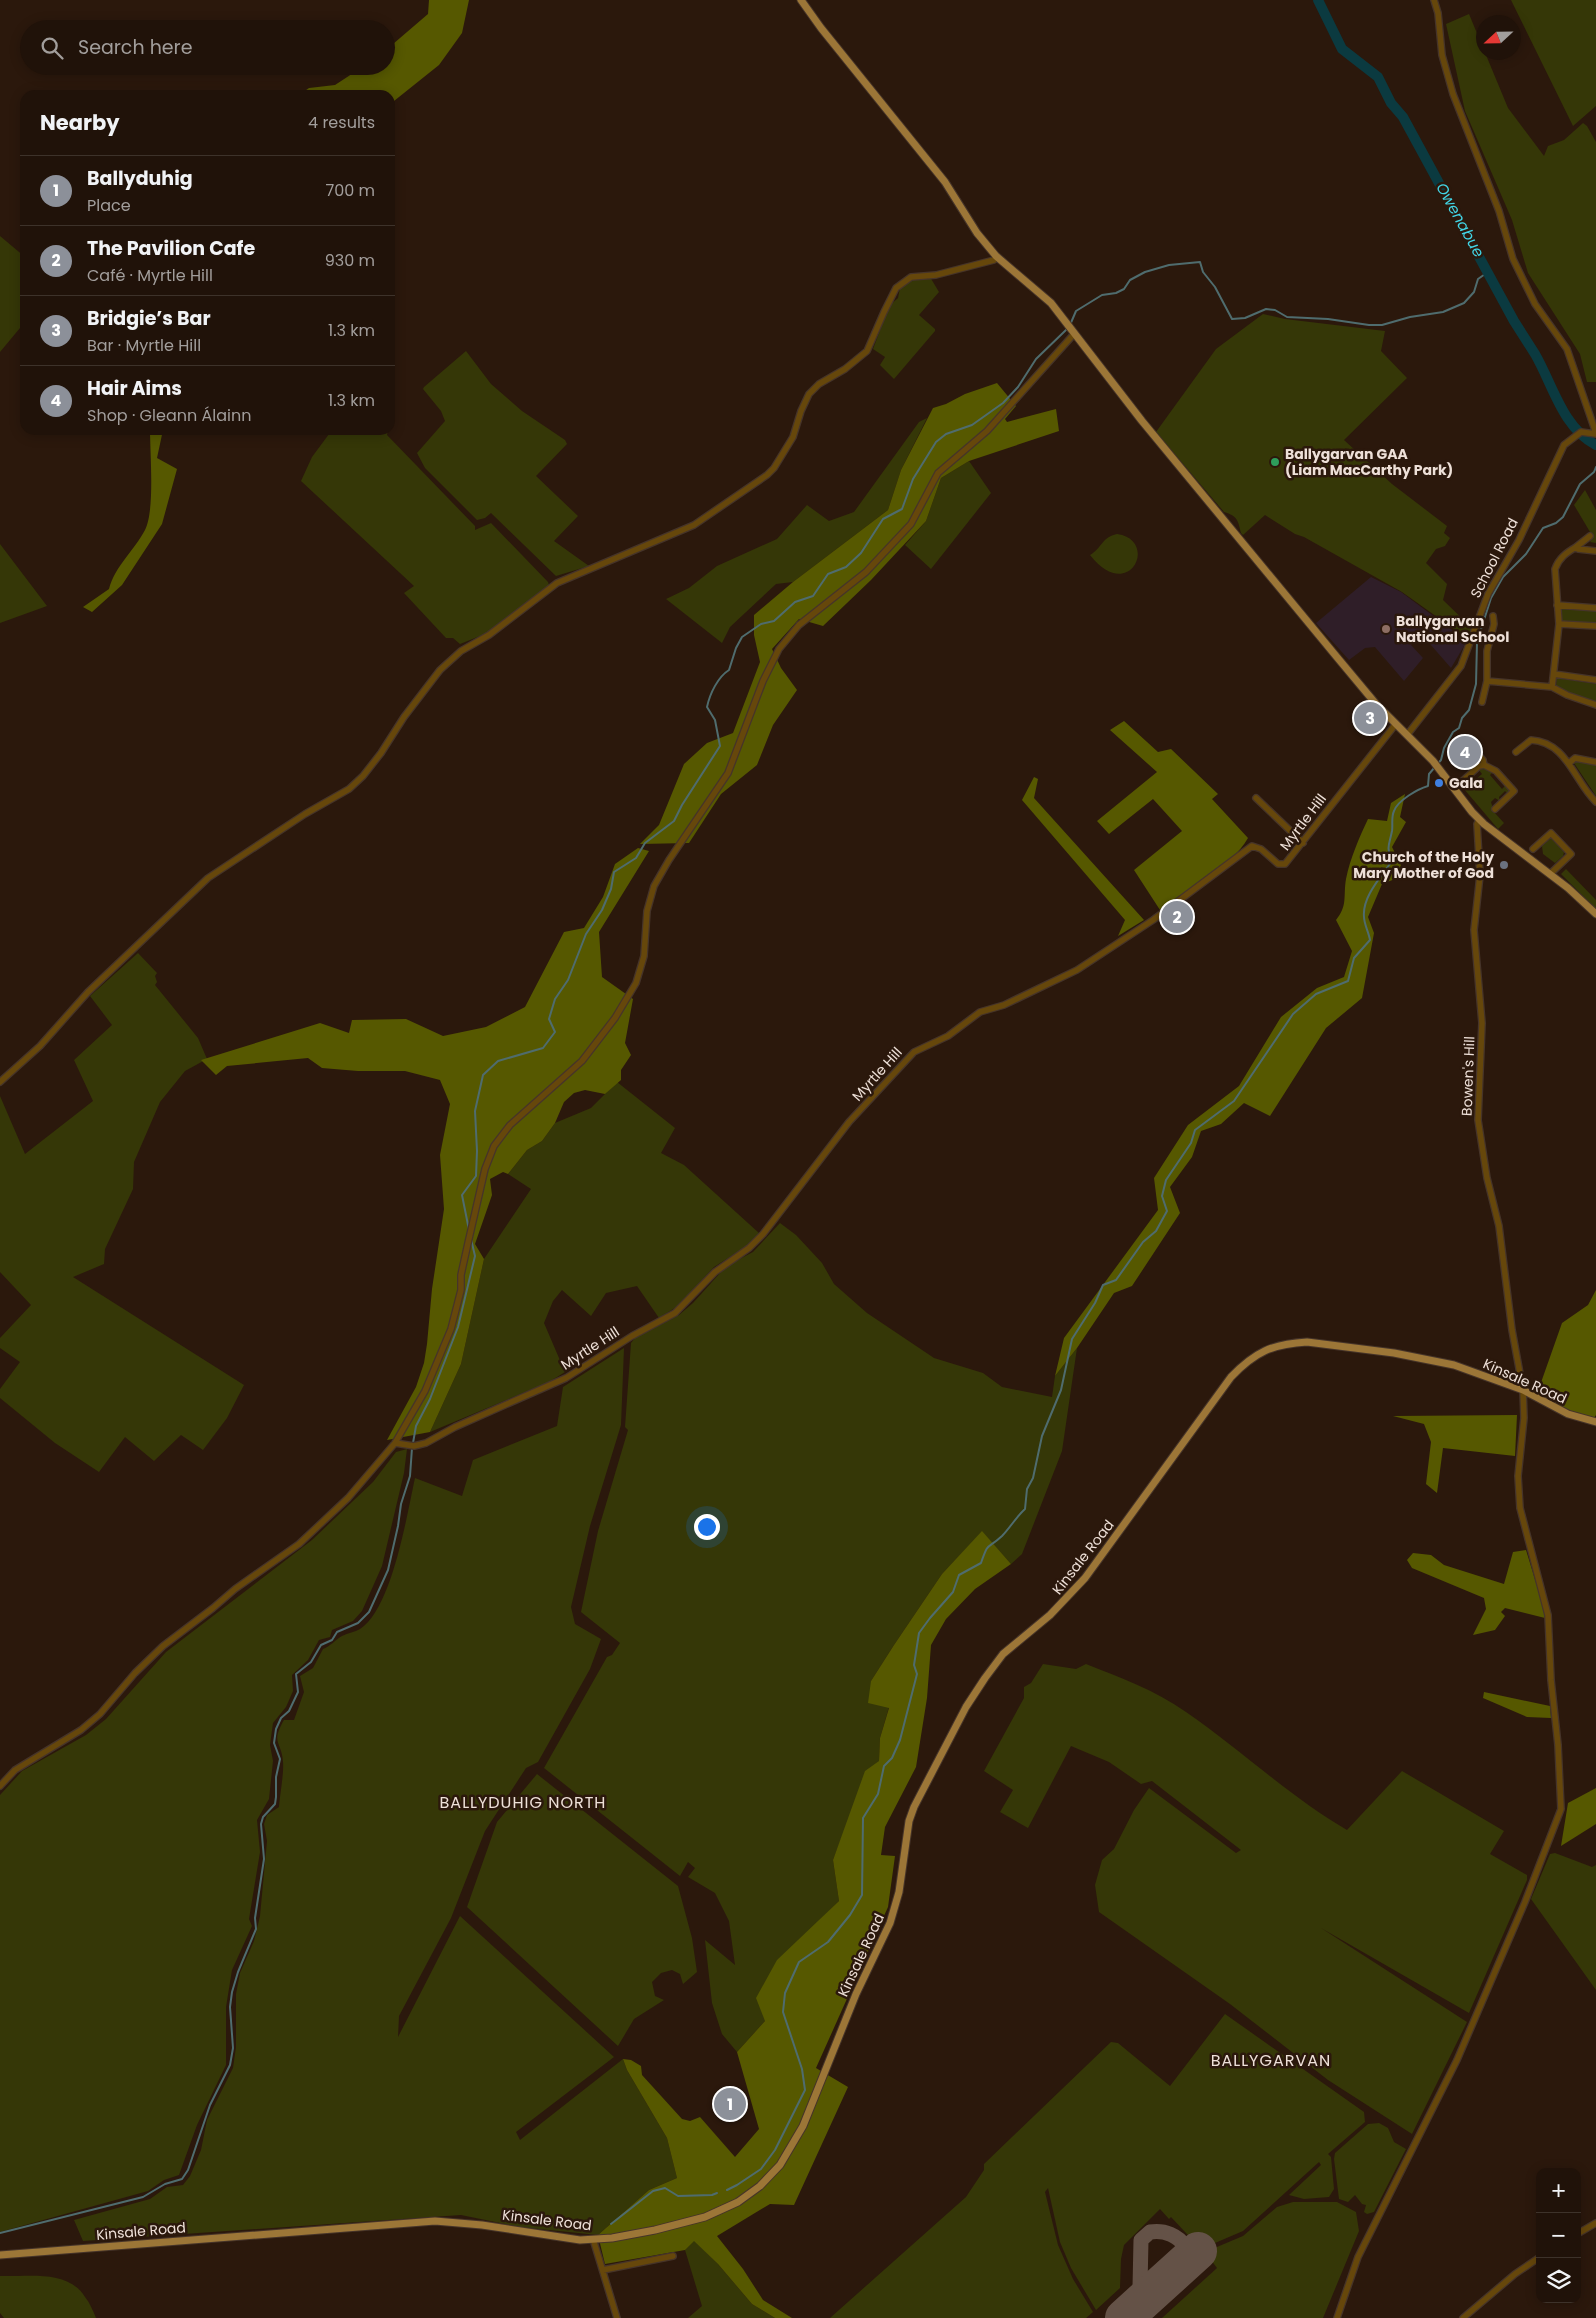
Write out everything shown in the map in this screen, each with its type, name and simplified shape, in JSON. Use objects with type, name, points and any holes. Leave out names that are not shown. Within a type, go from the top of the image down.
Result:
[{"type":"main road","points":[[801,0],[821,28],[944,182],[977,233],[996,256],[1051,303],[1070,330],[1336,656],[1396,725],[1436,764],[1479,820],[1498,837],[1550,874],[1596,914]]},
{"type":"main road","name":"Kinsale Road","points":[[0,2255],[395,2223],[482,2224],[563,2237],[593,2239],[655,2230],[716,2213],[750,2194],[780,2164],[803,2126],[856,1994],[896,1909],[909,1821],[921,1792],[966,1707],[1003,1654],[1050,1615],[1085,1578],[1231,1377],[1252,1357],[1270,1348],[1306,1342],[1440,1361],[1523,1390],[1568,1414],[1596,1422]]},
{"type":"street","points":[[1434,0],[1438,12],[1442,54],[1453,94],[1498,211],[1513,259],[1535,304],[1567,349],[1596,433]]},
{"type":"street","points":[[0,1082],[40,1046],[88,992],[208,878],[304,814],[335,799],[356,783],[381,752],[404,717],[440,670],[461,651],[489,635],[557,583],[694,525],[767,475],[774,468],[793,437],[804,403],[809,394],[819,384],[846,369],[868,351],[889,300],[904,281],[911,277],[936,275],[994,260],[996,256]]},
{"type":"street","points":[[0,1786],[15,1770],[81,1730],[100,1714],[148,1659],[235,1589],[300,1544],[348,1498],[395,1444],[425,1391],[446,1342],[458,1306],[461,1275],[485,1170],[501,1136],[523,1112],[582,1061],[615,1018],[636,983],[644,956],[647,912],[654,886],[669,860],[728,773],[763,681],[779,650],[799,625],[866,572],[904,531],[918,513],[938,473],[987,431],[1070,330]]},
{"type":"street","name":"School Road","points":[[1406,735],[1462,666],[1488,594],[1516,547],[1564,445],[1581,432],[1596,433]]},
{"type":"street","points":[[1552,687],[1559,624],[1555,569],[1558,561],[1590,536]]},
{"type":"street","points":[[1576,546],[1578,549],[1596,551]]},
{"type":"street","points":[[1558,605],[1596,608]]},
{"type":"street","points":[[1482,702],[1488,680],[1487,651],[1492,616]]},
{"type":"street","points":[[1559,624],[1596,626]]},
{"type":"street","points":[[1554,674],[1596,680]]},
{"type":"street","points":[[1488,680],[1552,687],[1567,696],[1596,704]]},
{"type":"street","name":"Myrtle Hill","points":[[395,1444],[411,1446],[429,1442],[454,1427],[555,1384],[590,1364],[632,1336],[675,1313],[715,1272],[749,1248],[763,1234],[849,1122],[914,1052],[948,1036],[980,1012],[1004,1005],[1077,970],[1153,920],[1222,871],[1248,848],[1252,846],[1261,848],[1273,860],[1282,865],[1288,862],[1396,725]]},
{"type":"street","points":[[1516,752],[1531,740],[1540,740],[1559,751],[1596,802]]},
{"type":"street","points":[[1521,747],[1526,753]]},
{"type":"street","points":[[1472,748],[1484,760],[1484,765]]},
{"type":"street","points":[[1569,763],[1575,758],[1596,762]]},
{"type":"street","points":[[1455,788],[1479,766],[1484,765],[1496,771],[1514,791],[1495,809]]},
{"type":"street","points":[[1256,798],[1302,844]]},
{"type":"street","name":"Bowen's Hill","points":[[1337,2318],[1358,2258],[1457,2060],[1525,1902],[1561,1808],[1548,1614],[1520,1508],[1518,1476],[1524,1418],[1523,1390],[1512,1330],[1499,1226],[1487,1178],[1478,1120],[1482,1023],[1474,930],[1480,875],[1477,824],[1479,820]]},
{"type":"street","points":[[1542,851],[1534,847],[1551,833],[1571,854],[1550,874]]},
{"type":"street","points":[[1581,2232],[1596,2223]]},
{"type":"street","points":[[593,2239],[617,2318]]},
{"type":"street","points":[[602,2270],[673,2256]]},
{"type":"street","points":[[1463,2318],[1515,2274],[1539,2258]]},
{"type":"shaded area","points":[[429,0],[469,0],[462,33],[439,65],[395,100],[395,90],[306,90],[335,85],[350,75],[395,75],[395,42],[428,14]]},
{"type":"shaded area","points":[[1511,0],[1596,0],[1596,106],[1573,126],[1521,20],[1521,15],[1518,15]]},
{"type":"shaded area","points":[[1469,14],[1476,31],[1476,60],[1488,60],[1508,108],[1544,156],[1548,146],[1564,140],[1583,123],[1587,126],[1596,142],[1596,382],[1587,382],[1580,354],[1528,273],[1512,220],[1465,111],[1446,24]]},
{"type":"shaded area","points":[[0,236],[20,253],[20,328],[0,352]]},
{"type":"shaded area","points":[[930,277],[939,292],[919,315],[935,331],[894,379],[880,365],[885,357],[873,349],[889,306],[898,298],[900,288],[913,279]]},
{"type":"shaded area","name":"Ballygarvan GAA (Liam MacCarthy Park)","points":[[1263,314],[1285,319],[1385,331],[1381,351],[1407,378],[1344,440],[1392,484],[1447,526],[1444,533],[1450,538],[1445,546],[1436,549],[1426,563],[1447,584],[1443,600],[1472,628],[1468,639],[1402,592],[1304,537],[1295,534],[1265,515],[1243,535],[1235,517],[1224,512],[1156,432],[1216,349]]},
{"type":"shaded area","points":[[466,351],[491,384],[522,411],[565,440],[567,444],[536,476],[578,516],[554,541],[589,566],[556,576],[491,513],[485,518],[477,520],[425,468],[417,453],[445,421],[441,411],[423,389]]},
{"type":"shaded area","points":[[997,383],[1016,406],[1005,419],[1007,422],[1056,409],[1059,431],[969,461],[941,478],[926,521],[871,580],[823,626],[799,619],[772,649],[781,668],[797,690],[773,725],[757,765],[721,794],[689,843],[640,844],[659,825],[684,764],[707,743],[733,733],[760,662],[754,635],[754,615],[793,582],[888,510],[901,470],[933,408]]},
{"type":"shaded area","points":[[927,418],[901,470],[888,510],[793,582],[776,584],[730,627],[722,643],[666,599],[689,588],[717,566],[777,539],[807,505],[829,521],[854,512],[919,422]]},
{"type":"shaded area","points":[[150,435],[162,435],[157,458],[177,469],[162,524],[122,585],[92,612],[83,607],[109,589],[120,566],[145,530],[150,510]]},
{"type":"shaded area","points":[[328,435],[387,435],[475,526],[475,530],[491,523],[549,585],[485,634],[460,644],[453,638],[446,638],[404,593],[414,586],[301,481],[312,457]]},
{"type":"shaded area","points":[[969,461],[991,493],[931,569],[905,545],[926,521],[941,478]]},
{"type":"shaded area","points":[[1585,490],[1596,510],[1596,543],[1590,542],[1593,537],[1574,505]]},
{"type":"shaded area","points":[[1117,534],[1130,539],[1136,547],[1138,556],[1134,566],[1127,572],[1117,574],[1104,569],[1090,555],[1105,540]]},
{"type":"shaded area","points":[[0,544],[47,606],[0,623]]},
{"type":"shaded area","name":"Ballygarvan National School","points":[[1371,577],[1401,592],[1467,641],[1451,668],[1423,636],[1411,645],[1423,658],[1404,681],[1375,647],[1365,648],[1349,660],[1316,623]]},
{"type":"shaded area","points":[[1561,608],[1596,611],[1596,624],[1562,621]]},
{"type":"shaded area","points":[[1557,678],[1596,684],[1596,702],[1571,694],[1556,686]]},
{"type":"shaded area","points":[[1124,721],[1158,752],[1171,749],[1218,794],[1212,799],[1248,838],[1220,869],[1160,910],[1134,870],[1182,831],[1153,799],[1109,834],[1097,821],[1157,772],[1110,730]]},
{"type":"shaded area","points":[[1576,760],[1596,764],[1596,796],[1574,763]]},
{"type":"shaded area","points":[[1482,768],[1493,772],[1490,775],[1502,789],[1505,786],[1509,790],[1508,794],[1505,791],[1499,797],[1500,801],[1495,798],[1491,802],[1494,812],[1504,823],[1498,829],[1464,789],[1466,785],[1482,774],[1479,770]]},
{"type":"shaded area","points":[[1034,777],[1038,779],[1034,798],[1144,920],[1118,936],[1125,920],[1022,800]]},
{"type":"shaded area","points":[[1405,794],[1400,817],[1406,822],[1392,847],[1401,865],[1395,879],[1382,884],[1368,917],[1374,933],[1362,998],[1326,1028],[1270,1116],[1244,1103],[1221,1124],[1201,1131],[1192,1157],[1170,1187],[1180,1213],[1132,1286],[1114,1293],[1077,1348],[1055,1376],[1064,1338],[1158,1210],[1154,1178],[1188,1125],[1239,1086],[1281,1017],[1317,988],[1344,977],[1352,951],[1336,920],[1344,905],[1346,879],[1352,856],[1368,819],[1387,821],[1391,803]]},
{"type":"shaded area","points":[[1551,838],[1564,852],[1563,856],[1555,863],[1543,854],[1542,846]]},
{"type":"shaded area","points":[[638,848],[649,851],[599,932],[602,977],[633,999],[625,1043],[631,1055],[621,1070],[621,1080],[605,1094],[585,1090],[574,1093],[564,1102],[555,1123],[542,1141],[527,1150],[508,1174],[503,1172],[490,1179],[492,1195],[475,1244],[484,1259],[461,1364],[430,1432],[387,1440],[416,1387],[424,1363],[427,1344],[432,1289],[444,1209],[440,1155],[450,1104],[440,1080],[405,1071],[358,1071],[322,1068],[308,1058],[227,1066],[216,1075],[201,1060],[320,1023],[349,1033],[352,1020],[406,1019],[443,1036],[486,1027],[525,1007],[564,932],[584,928],[603,897],[615,864]]},
{"type":"shaded area","points":[[1566,869],[1596,900],[1596,909],[1561,874]]},
{"type":"shaded area","points":[[138,953],[157,973],[155,985],[198,1038],[207,1059],[185,1071],[160,1102],[134,1162],[133,1189],[105,1249],[104,1264],[73,1277],[244,1385],[227,1418],[203,1450],[181,1435],[154,1461],[125,1437],[99,1472],[55,1443],[0,1398],[0,1389],[20,1362],[0,1348],[0,1338],[31,1305],[0,1272],[0,1096],[25,1154],[93,1101],[74,1060],[112,1025],[90,996]]},
{"type":"shaded area","points":[[617,1082],[675,1128],[661,1153],[684,1165],[759,1233],[744,1248],[714,1267],[678,1306],[659,1318],[637,1286],[606,1293],[591,1316],[562,1290],[553,1301],[544,1323],[565,1372],[549,1382],[430,1432],[461,1364],[484,1259],[531,1189],[508,1174],[527,1150],[542,1141],[555,1123],[591,1108]]},
{"type":"shaded area","points":[[780,1223],[796,1235],[822,1263],[834,1284],[867,1313],[934,1358],[983,1373],[1002,1387],[1052,1397],[1055,1376],[1077,1348],[1062,1451],[1022,1554],[1011,1564],[982,1532],[942,1574],[871,1681],[889,1707],[880,1738],[879,1761],[845,1829],[833,1860],[839,1901],[811,1929],[765,2021],[737,2052],[722,2034],[712,2003],[705,1940],[735,1965],[729,1921],[715,1893],[688,1877],[695,1868],[688,1862],[680,1876],[544,1768],[607,1657],[612,1655],[620,1643],[581,1612],[598,1531],[628,1430],[625,1427],[631,1343],[635,1338],[679,1315],[693,1303],[728,1265],[753,1252]]},
{"type":"shaded area","points":[[1596,1290],[1596,1415],[1594,1418],[1570,1412],[1538,1391],[1562,1323],[1588,1305]]},
{"type":"shaded area","points":[[624,1348],[621,1425],[590,1526],[571,1607],[575,1624],[601,1639],[590,1669],[538,1762],[526,1768],[485,1831],[451,1918],[399,2016],[398,2037],[460,1916],[614,2057],[516,2132],[520,2140],[623,2059],[627,2070],[667,2138],[677,2178],[649,2190],[598,2235],[520,2227],[461,2215],[83,2241],[74,2220],[150,2199],[167,2187],[183,2185],[190,2176],[201,2150],[207,2120],[233,2068],[236,2047],[236,1994],[240,1973],[254,1941],[260,1916],[267,1841],[264,1824],[267,1815],[279,1807],[283,1767],[277,1738],[278,1734],[284,1720],[294,1720],[304,1692],[300,1676],[313,1668],[323,1649],[342,1636],[360,1629],[371,1618],[381,1602],[397,1560],[415,1478],[462,1496],[473,1460],[557,1426],[563,1387]]},
{"type":"shaded area","points":[[1517,1415],[1515,1456],[1443,1448],[1437,1493],[1426,1484],[1431,1442],[1424,1424],[1393,1416]]},
{"type":"shaded area","points":[[407,1449],[404,1473],[382,1566],[362,1611],[353,1621],[332,1630],[330,1637],[319,1640],[308,1660],[292,1675],[293,1691],[286,1707],[273,1723],[270,1745],[273,1761],[269,1799],[257,1820],[260,1852],[249,1919],[252,1926],[232,1970],[226,2007],[226,2065],[197,2125],[179,2175],[164,2180],[148,2191],[0,2232],[0,1795],[22,1771],[86,1735],[106,1719],[166,1652],[312,1540],[373,1482],[396,1452]]},
{"type":"shaded area","points":[[982,1531],[1011,1564],[975,1589],[946,1619],[931,1645],[927,1698],[916,1767],[885,1827],[881,1855],[895,1856],[888,1907],[816,2068],[848,2087],[794,2205],[770,2204],[717,2236],[743,2269],[763,2300],[792,2318],[775,2318],[752,2304],[718,2264],[694,2241],[685,2250],[605,2264],[598,2235],[649,2190],[677,2178],[667,2138],[627,2070],[623,2059],[631,2060],[641,2066],[642,2075],[682,2119],[690,2121],[700,2117],[735,2157],[759,2129],[737,2052],[765,2021],[756,1998],[777,1960],[839,1901],[833,1860],[865,1771],[879,1761],[880,1738],[889,1708],[868,1703],[871,1681],[942,1574]]},
{"type":"shaded area","points":[[1526,1550],[1545,1618],[1505,1608],[1501,1612],[1505,1616],[1495,1630],[1473,1635],[1486,1609],[1484,1598],[1412,1568],[1407,1560],[1413,1553],[1431,1555],[1444,1565],[1504,1584],[1513,1552]]},
{"type":"shaded area","points":[[1043,1664],[1076,1669],[1086,1664],[1162,1697],[1186,1712],[1305,1803],[1347,1830],[1402,1771],[1504,1831],[1490,1854],[1527,1875],[1527,1880],[1469,2013],[1321,1928],[1467,2022],[1412,2134],[1328,2080],[1230,2004],[1099,1912],[1095,1885],[1102,1860],[1114,1849],[1134,1810],[1149,1788],[1236,1853],[1241,1850],[1152,1781],[1141,1784],[1109,1762],[1071,1746],[1028,1828],[1000,1812],[1013,1790],[984,1771],[1024,1698],[1024,1687],[1031,1683]]},
{"type":"shaded area","points":[[1484,1692],[1550,1706],[1551,1718],[1527,1717],[1483,1698]]},
{"type":"shaded area","points":[[537,1774],[678,1886],[692,1938],[697,1972],[683,1984],[680,1974],[672,1970],[661,1973],[652,1982],[655,1996],[664,2000],[634,2019],[618,2046],[467,1907],[497,1822]]},
{"type":"shaded area","points":[[1596,1788],[1596,1824],[1561,1846],[1568,1803]]},
{"type":"shaded area","points":[[1555,1853],[1592,1867],[1596,1865],[1596,1990],[1531,1899],[1550,1854]]},
{"type":"shaded area","points":[[1225,2014],[1364,2112],[1365,2122],[1328,2154],[1331,2157],[1334,2189],[1329,2197],[1304,2199],[1289,2195],[1321,2165],[1319,2162],[1243,2231],[1201,2249],[1171,2217],[1169,2219],[1160,2209],[1124,2245],[1121,2259],[1120,2288],[1096,2310],[1071,2268],[1060,2242],[1048,2188],[1045,2192],[1058,2245],[1073,2279],[1093,2312],[1086,2318],[830,2318],[966,2197],[984,2170],[984,2164],[1111,2042],[1118,2043],[1170,2086]]},
{"type":"shaded area","points":[[1379,2123],[1388,2128],[1394,2142],[1406,2149],[1374,2212],[1367,2214],[1364,2212],[1366,2205],[1362,2204],[1355,2195],[1348,2202],[1339,2199],[1334,2159],[1335,2153],[1368,2124]]},
{"type":"shaded area","points":[[1293,2202],[1337,2202],[1356,2212],[1359,2231],[1323,2318],[1162,2318],[1217,2268],[1205,2252],[1243,2236],[1277,2207]]},
{"type":"shaded area","points":[[694,2240],[718,2264],[752,2304],[775,2318],[688,2318],[702,2306],[685,2250]]},
{"type":"shaded area","points":[[0,2276],[47,2276],[68,2282],[78,2288],[85,2297],[96,2318],[4,2318],[0,2313]]},
{"type":"waterway","name":"Owenabue","points":[[1318,0],[1342,49],[1378,77],[1391,103],[1403,117],[1514,321],[1535,354],[1567,416],[1575,428],[1596,445]]},
{"type":"waterway","points":[[1070,325],[1076,311],[1102,295],[1116,293],[1124,289],[1130,280],[1145,272],[1169,265],[1200,262],[1203,272],[1215,287],[1232,319],[1245,318],[1266,309],[1275,310],[1287,317],[1328,319],[1369,325],[1382,325],[1410,317],[1443,312],[1464,303],[1474,292],[1478,279],[1488,272]]},
{"type":"waterway","points":[[469,1230],[462,1195],[476,1176],[475,1111],[483,1075],[498,1061],[543,1048],[555,1032],[549,1019],[555,999],[568,980],[586,934],[602,910],[611,889],[614,872],[636,858],[645,843],[674,821],[682,805],[720,746],[715,720],[707,707],[715,686],[729,670],[736,648],[742,637],[761,624],[774,621],[795,602],[813,596],[828,574],[846,567],[861,553],[883,519],[902,509],[913,479],[936,442],[946,434],[972,425],[1003,403],[1018,387],[1036,359],[1067,329]]},
{"type":"waterway","points":[[727,2190],[761,2169],[775,2150],[805,2090],[802,2069],[783,2012],[785,1993],[799,1962],[828,1942],[850,1915],[862,1895],[863,1818],[878,1794],[884,1766],[892,1758],[900,1740],[917,1674],[914,1665],[919,1633],[953,1592],[959,1575],[981,1563],[987,1548],[1002,1536],[1025,1509],[1027,1489],[1033,1478],[1042,1436],[1061,1390],[1072,1339],[1095,1303],[1103,1285],[1116,1280],[1143,1242],[1156,1231],[1167,1211],[1162,1196],[1166,1180],[1191,1143],[1195,1130],[1234,1101],[1293,1014],[1316,994],[1348,981],[1354,958],[1370,940],[1364,920],[1366,902],[1373,888],[1392,861],[1389,846],[1394,811],[1404,799],[1428,786],[1429,774],[1441,760],[1444,748],[1453,732],[1459,728],[1462,718],[1469,710],[1476,684],[1477,642],[1491,598],[1503,577],[1526,554],[1543,528],[1556,523],[1563,517],[1580,484],[1594,472],[1596,467]]},
{"type":"waterway","points":[[413,1443],[416,1426],[430,1399],[458,1327],[475,1256],[471,1239]]},
{"type":"waterway","points":[[0,2233],[143,2197],[165,2184],[182,2179],[188,2170],[210,2105],[230,2065],[233,2048],[230,2007],[232,1992],[238,1972],[256,1929],[255,1918],[264,1859],[261,1824],[263,1817],[275,1804],[276,1797],[276,1777],[280,1759],[274,1743],[276,1729],[281,1718],[289,1711],[298,1692],[296,1674],[311,1662],[321,1645],[332,1640],[337,1632],[358,1623],[369,1612],[388,1570],[401,1504],[410,1476],[412,1448]]},
{"type":"waterway","points":[[611,2224],[653,2191],[665,2188],[678,2196],[712,2195],[717,2193]]},
{"type":"taxiway","points":[[1133,2310],[1140,2287],[1141,2240],[1150,2232],[1171,2234],[1179,2239],[1189,2254],[1187,2273],[1172,2288],[1145,2299]]},
{"type":"runway","points":[[1124,2318],[1198,2251]]},
{"type":"place","name":"Ballygarvan GAA (Liam MacCarthy Park)","points":[[1275,462]]},
{"type":"place","name":"Ballygarvan National School","points":[[1386,629]]},
{"type":"place","name":"Bridgie’s Bar","points":[[1370,718]]},
{"type":"place","name":"Hair Aims","points":[[1465,752]]},
{"type":"place","name":"Gala","points":[[1439,783]]},
{"type":"place","name":"Church of the Holy Mary Mother of God","points":[[1504,865]]},
{"type":"place","name":"The Pavilion Cafe","points":[[1177,917]]},
{"type":"place","name":"Ballyduhig","points":[[730,2104]]},
{"type":"district","name":"BALLYDUHIG NORTH","points":[[523,1802]]},
{"type":"district","name":"BALLYGARVAN","points":[[1271,2060]]}]
